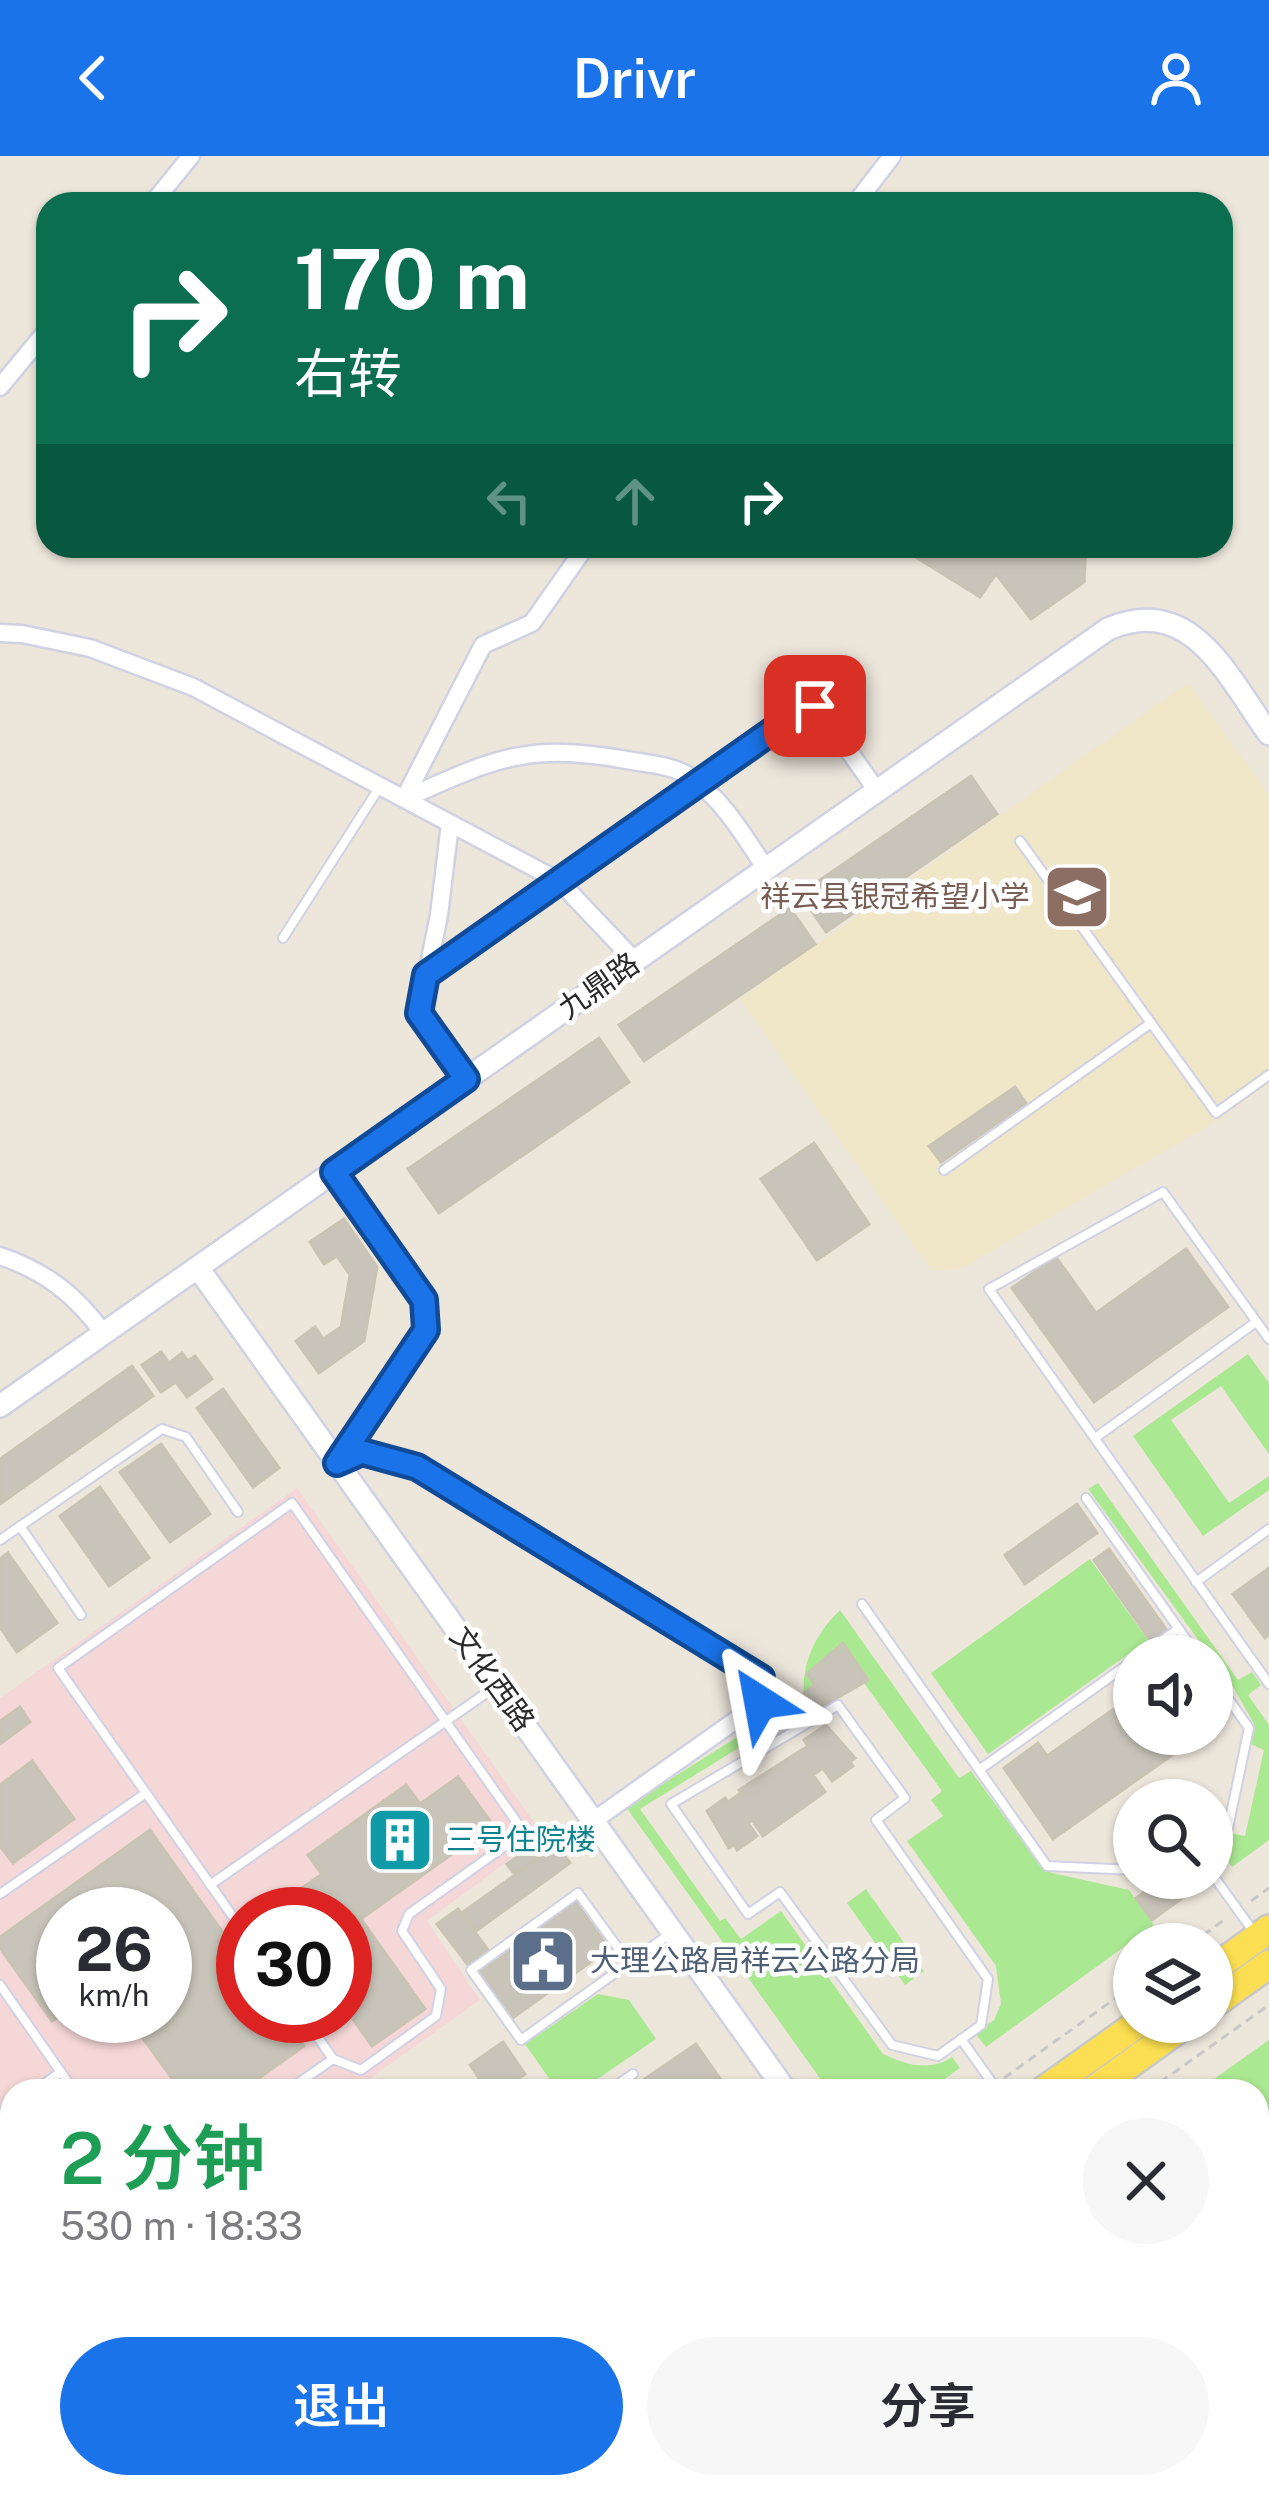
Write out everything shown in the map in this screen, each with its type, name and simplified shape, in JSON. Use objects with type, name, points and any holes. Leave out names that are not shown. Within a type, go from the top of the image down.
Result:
[{"type":"main road","points":[[1233,1955],[1263,1934]]},
{"type":"main road","points":[[1233,1990],[1269,1964]]},
{"type":"main road","points":[[1060,2079],[1113,2041]]},
{"type":"main road","points":[[1109,2079],[1159,2043]]},
{"type":"street","points":[[162,192],[191,156]]},
{"type":"street","points":[[864,192],[892,156]]},
{"type":"street","points":[[0,387],[36,344]]},
{"type":"street","points":[[404,800],[483,645],[532,623],[578,558]]},
{"type":"street","name":"九鼎路","points":[[0,1406],[1108,629],[1153,617],[1174,623],[1207,647],[1269,734]]},
{"type":"street","points":[[0,633],[91,648],[194,687],[559,881],[635,961]]},
{"type":"street","points":[[426,975],[802,710],[815,706],[877,791]]},
{"type":"street","points":[[404,800],[492,760],[546,750],[667,767],[686,774],[715,797],[766,868]]},
{"type":"street","points":[[450,824],[419,1013],[466,1079]]},
{"type":"street","points":[[0,1256],[74,1295],[104,1334]]},
{"type":"street","name":"文化西路","points":[[197,1268],[776,2079]]},
{"type":"street","points":[[337,1463],[362,1452],[417,1467],[761,1678],[760,1702],[592,1821]]},
{"type":"lane","points":[[283,938],[380,786]]},
{"type":"lane","points":[[1020,841],[1216,1113],[1269,1075]]},
{"type":"lane","points":[[944,1170],[1150,1022]]},
{"type":"lane","points":[[334,1172],[424,1300],[426,1330],[337,1463]]},
{"type":"lane","points":[[1269,1339],[1162,1192],[989,1289],[1269,1684]]},
{"type":"lane","points":[[1094,1438],[1256,1322]]},
{"type":"lane","points":[[0,1540],[162,1430],[186,1437],[238,1512]]},
{"type":"lane","points":[[1086,1498],[1183,1635]]},
{"type":"lane","points":[[216,1893],[58,1668],[292,1503],[518,1825],[509,1843],[409,1915],[402,1931],[441,1989],[436,2016],[361,2070],[333,2059],[321,2043]]},
{"type":"lane","points":[[20,1526],[81,1615]]},
{"type":"lane","points":[[1196,1582],[1269,1529]]},
{"type":"lane","points":[[862,1604],[1047,1866],[1113,1869]]},
{"type":"lane","points":[[1168,1635],[1178,1628]]},
{"type":"lane","points":[[979,1770],[1113,1675]]},
{"type":"lane","points":[[210,1885],[497,1687]]},
{"type":"lane","points":[[838,1705],[905,1798],[875,1820],[988,1979],[981,2025],[961,2039],[938,2056],[892,2045],[780,1892],[748,1914],[671,1804],[838,1705]]},
{"type":"lane","points":[[1233,1706],[1249,1728],[1233,1804]]},
{"type":"lane","points":[[0,1894],[146,1792]]},
{"type":"lane","points":[[628,1963],[578,1893],[471,1970],[521,2040],[672,1932]]},
{"type":"lane","points":[[1233,1899],[1263,1934]]},
{"type":"lane","points":[[0,1985],[66,2079]]},
{"type":"lane","points":[[961,2039],[990,2079]]},
{"type":"lane","points":[[304,2079],[333,2059]]},
{"type":"lane","points":[[51,2079],[61,2072]]},
{"type":"lane","points":[[626,2079],[633,2074]]},
{"type":"path","points":[[1008,2079],[1113,2001]]},
{"type":"path","points":[[1165,2079],[1269,2005]]},
{"type":"shaded area","name":"祥云县银冠希望小学","points":[[1188,683],[1269,795],[1269,1084],[1219,1120],[960,1269],[932,1271],[740,999]]},
{"type":"shaded area","points":[[297,1488],[543,1835],[427,1921],[480,2000],[369,2079],[0,2079],[0,1698]]},
{"type":"green space","points":[[1248,1354],[1269,1383],[1269,1454],[1221,1386],[1171,1420],[1229,1503],[1269,1476],[1269,1490],[1203,1536],[1133,1436]]},
{"type":"green space","points":[[1098,1483],[1206,1635],[1195,1635],[1088,1489]]},
{"type":"green space","points":[[1090,1559],[1144,1635],[1113,1635],[1113,1665],[988,1754],[931,1673]]},
{"type":"green space","points":[[840,1610],[959,1778],[971,1771],[1042,1868],[1113,1886],[1113,1899],[1135,1899],[1153,1923],[1113,1923],[1113,1955],[986,2047],[975,2033],[994,2020],[1001,2004],[996,1966],[907,1841],[943,1816],[931,1800],[942,1791],[864,1683],[868,1679],[843,1644],[807,1673],[815,1685],[804,1693],[806,1670],[824,1628]]},
{"type":"green space","points":[[1252,1672],[1261,1685],[1248,1695],[1269,1725],[1269,1840],[1233,1866],[1233,1834],[1245,1836],[1264,1750],[1251,1744],[1254,1724],[1235,1690],[1233,1673],[1238,1680]]},
{"type":"green space","points":[[801,1697],[806,1701],[804,1714],[795,1713],[640,1809],[720,1921],[725,1918],[741,1939],[781,1911],[883,2054],[918,2065],[952,2057],[960,2068],[945,2079],[820,2079],[626,1807]]},
{"type":"green space","points":[[866,1889],[924,1971],[905,1985],[847,1903]]},
{"type":"green space","points":[[598,1994],[629,2000],[656,2039],[598,2079],[550,2079],[525,2044]]},
{"type":"green space","points":[[1269,2040],[1269,2079],[1214,2079]]},
{"type":"building","points":[[917,558],[1085,558],[1084,582],[1031,619],[996,574],[980,597]]},
{"type":"building","points":[[971,776],[997,814],[826,932],[800,894]]},
{"type":"building","points":[[790,908],[815,944],[644,1061],[619,1025]]},
{"type":"building","points":[[599,1038],[629,1082],[439,1213],[408,1169]]},
{"type":"building","points":[[1015,1087],[1026,1103],[941,1162],[929,1146]]},
{"type":"building","points":[[814,1143],[869,1224],[817,1260],[761,1179]]},
{"type":"building","points":[[344,1219],[377,1267],[364,1341],[319,1373],[296,1341],[315,1327],[323,1339],[341,1327],[350,1275],[337,1256],[324,1264],[310,1242]]},
{"type":"building","points":[[1186,1249],[1228,1307],[1094,1402],[1012,1288],[1056,1257],[1096,1313]]},
{"type":"building","points":[[161,1352],[169,1363],[182,1353],[188,1361],[195,1356],[212,1379],[187,1397],[176,1382],[161,1392],[142,1365]]},
{"type":"building","points":[[132,1366],[153,1396],[0,1504],[0,1459]]},
{"type":"building","points":[[223,1389],[279,1468],[253,1487],[197,1408]]},
{"type":"building","points":[[161,1444],[210,1514],[170,1542],[120,1472]]},
{"type":"building","points":[[100,1487],[149,1558],[109,1586],[60,1516]]},
{"type":"building","points":[[1077,1504],[1097,1533],[1025,1584],[1005,1555]]},
{"type":"building","points":[[1109,1549],[1168,1632],[1146,1635],[1094,1560]]},
{"type":"building","points":[[8,1553],[57,1623],[17,1652],[0,1627],[0,1559]]},
{"type":"building","points":[[1269,1568],[1269,1635],[1265,1638],[1233,1594]]},
{"type":"building","points":[[843,1643],[868,1680],[816,1710],[804,1693],[815,1685],[807,1674]]},
{"type":"building","points":[[20,1707],[30,1722],[0,1744],[0,1721]]},
{"type":"building","points":[[1113,1710],[1113,1755],[1172,1755],[1138,1779],[1113,1779],[1113,1797],[1053,1839],[1004,1768],[1038,1743],[1047,1756]]},
{"type":"building","points":[[826,1725],[855,1758],[850,1762],[853,1766],[832,1781],[823,1768],[813,1775],[825,1792],[763,1836],[752,1820],[748,1823],[757,1836],[737,1850],[734,1845],[729,1848],[707,1811],[725,1798],[728,1802],[808,1746],[804,1740]]},
{"type":"building","points":[[32,1761],[74,1819],[13,1863],[0,1846],[0,1785]]},
{"type":"building","name":"三号住院楼","points":[[458,1777],[493,1825],[372,1911],[372,1887],[304,1887],[322,1874],[308,1855],[406,1785],[420,1804]]},
{"type":"building","points":[[150,1830],[190,1887],[70,1887]]},
{"type":"building","points":[[545,1837],[552,1848],[515,1875],[507,1864]]},
{"type":"building","points":[[557,1845],[570,1863],[476,1931],[463,1912]]},
{"type":"building","points":[[192,1889],[216,1923],[216,2043],[304,2046],[258,2079],[172,2079],[146,2043],[192,2043]]},
{"type":"building","points":[[1137,1899],[1181,1899],[1152,1920]]},
{"type":"building","name":"大理公路局祥云公路分局","points":[[575,1901],[609,1949],[510,2020],[476,1972]]},
{"type":"building","points":[[458,1909],[488,1950],[468,1965],[437,1924]]},
{"type":"building","points":[[36,1911],[36,1999],[0,1948],[0,1937]]},
{"type":"building","points":[[372,1934],[425,2009],[372,2046],[370,2043]]},
{"type":"building","points":[[503,2042],[525,2074],[518,2079],[480,2079],[470,2065]]},
{"type":"building","points":[[696,2044],[720,2079],[645,2079]]},
{"type":"place","name":"祥云县银冠希望小学","points":[[1077,897]]},
{"type":"place","name":"三号住院楼","points":[[400,1840]]},
{"type":"place","name":"大理公路局祥云公路分局","points":[[543,1961]]},
{"type":"route","points":[[760,1702],[761,1678],[417,1467],[362,1452],[337,1463],[426,1330],[424,1300],[334,1172],[466,1079],[419,1013],[426,975],[802,710],[815,706]]}]
